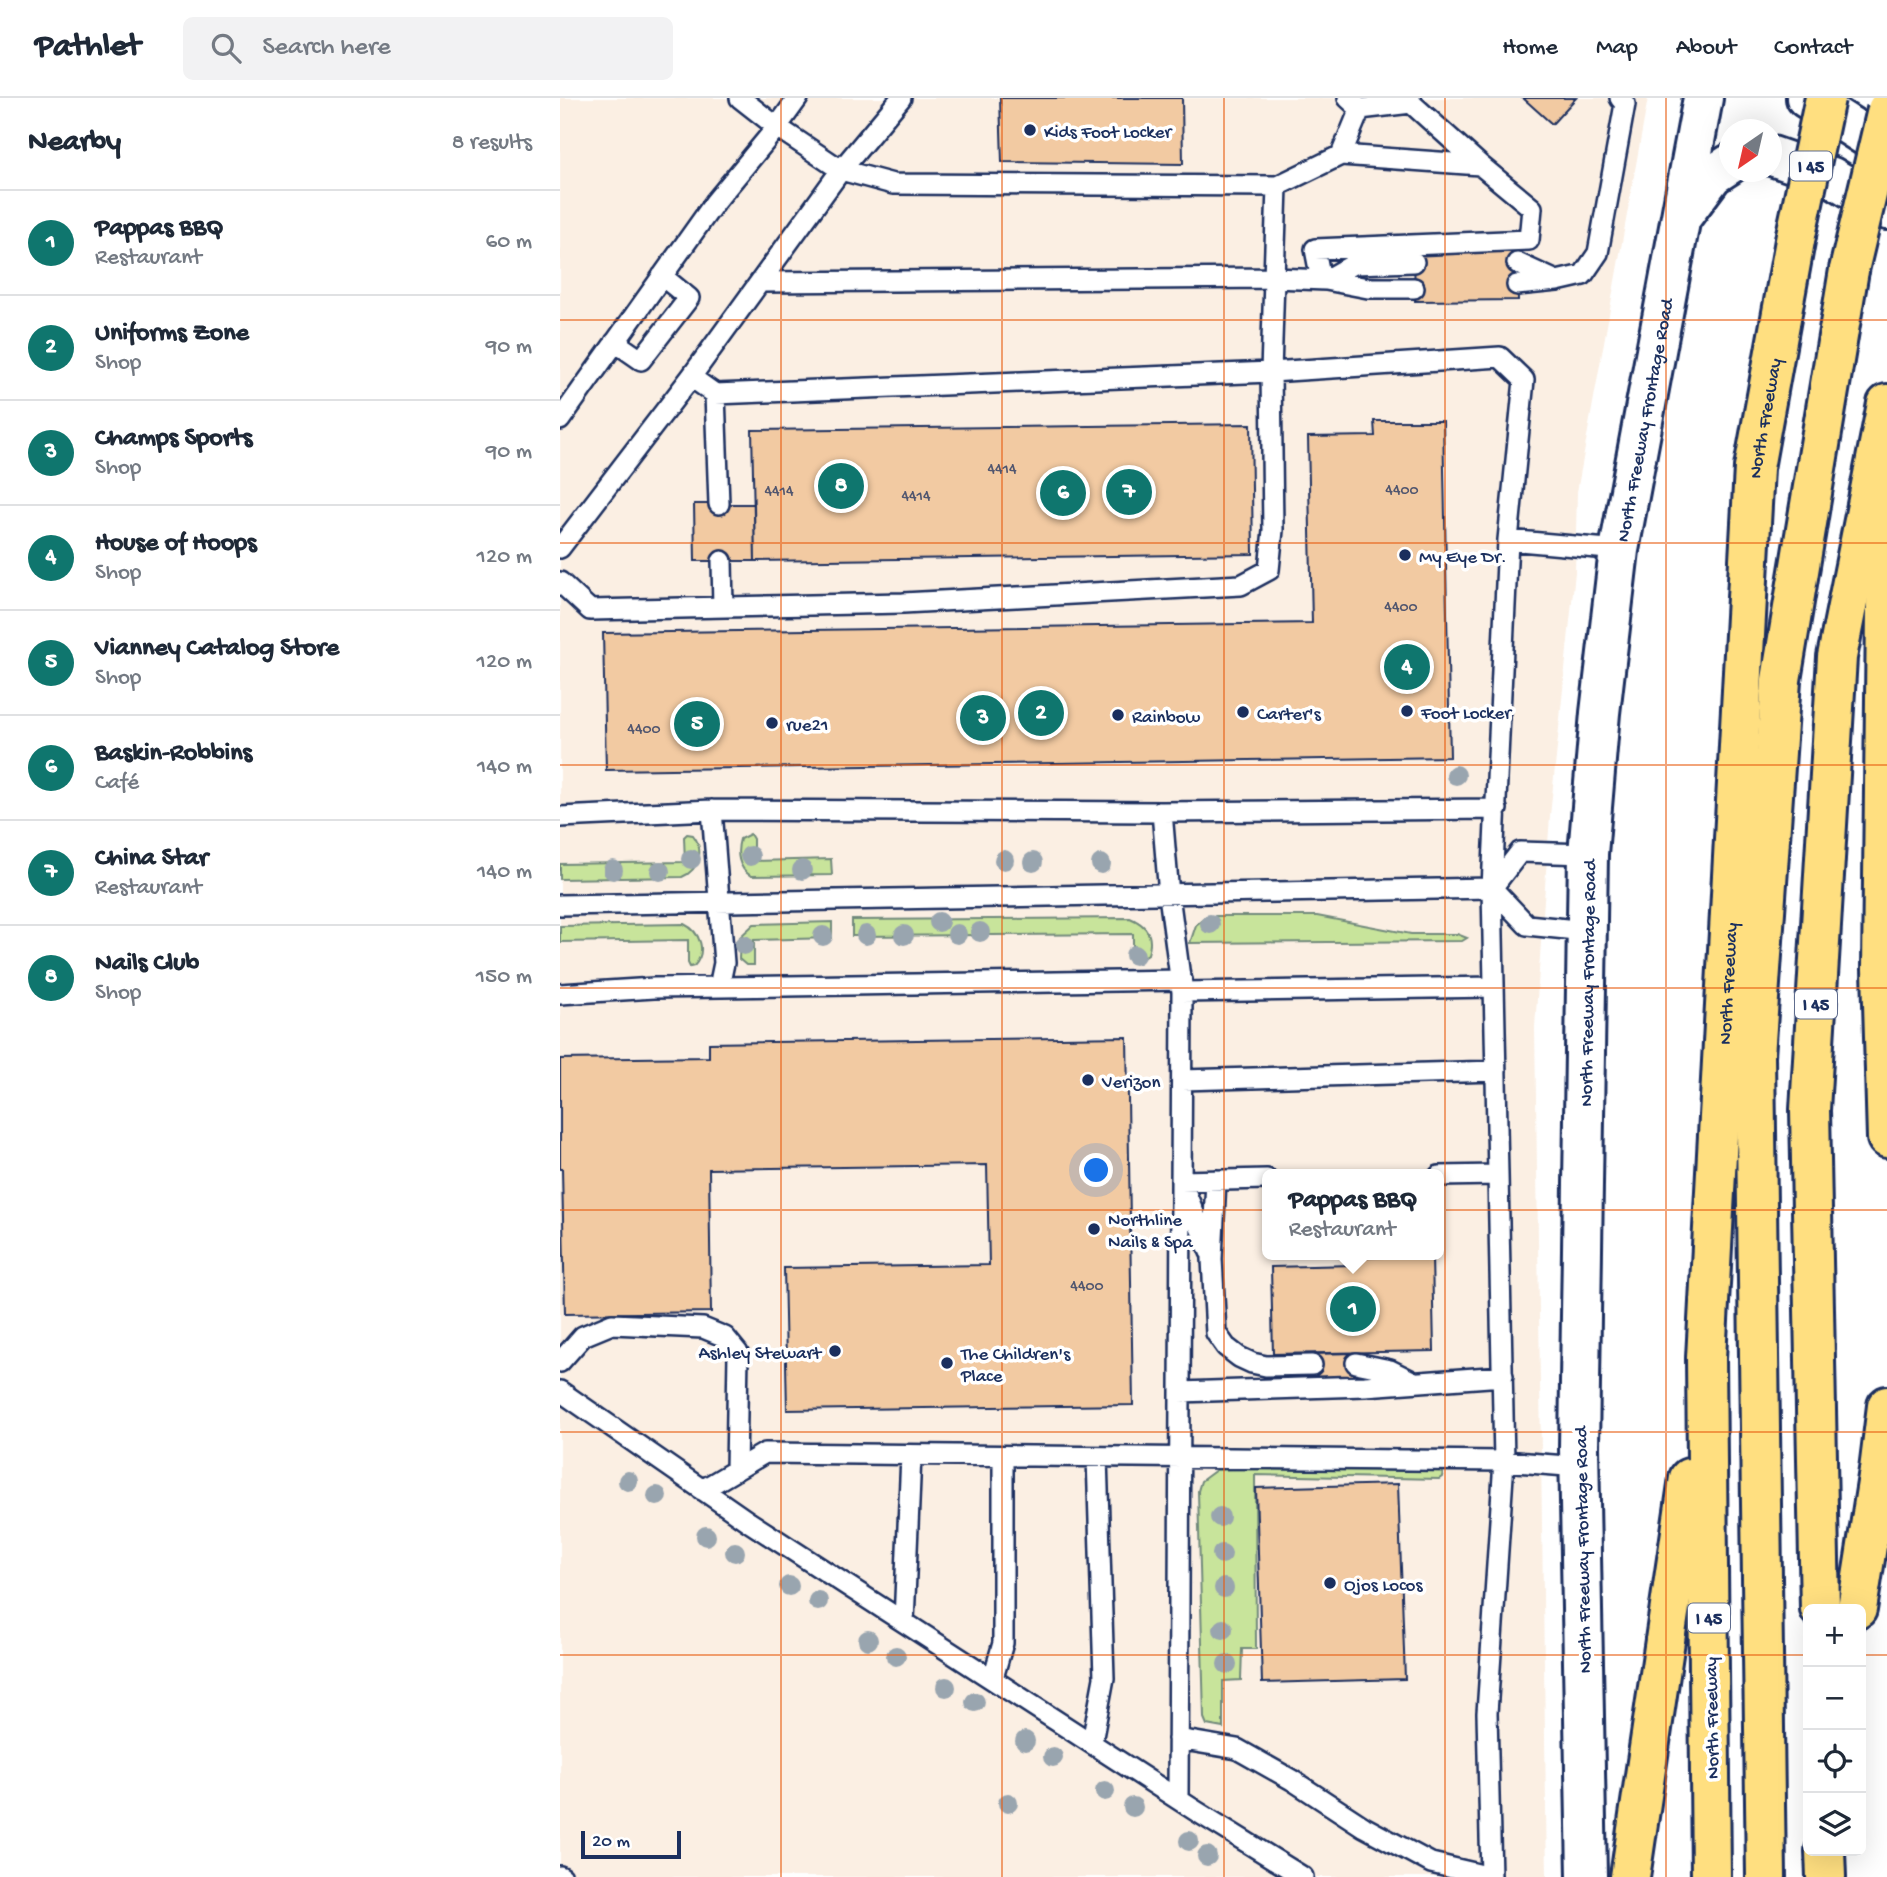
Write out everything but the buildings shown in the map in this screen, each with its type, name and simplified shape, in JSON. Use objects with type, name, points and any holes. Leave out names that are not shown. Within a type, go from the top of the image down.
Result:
[{"type":"highway","name":"North Freeway","points":[[1711,1877],[1706,1358],[1754,468],[1796,235],[1825,98]]},
{"type":"highway","name":"North Freeway","points":[[1766,1877],[1755,1056],[1781,680],[1849,270],[1887,110]]},
{"type":"highway","name":"I 45","points":[[1820,1604],[1810,1110],[1837,657],[1887,404]]},
{"type":"highway","points":[[1887,520],[1882,969],[1887,1138]]},
{"type":"highway","points":[[1630,1877],[1706,1358]]},
{"type":"highway","points":[[1858,1604],[1887,1406]]},
{"type":"highway","points":[[1825,1856],[1826,1877]]},
{"type":"main road","name":"North Freeway Frontage Road","points":[[1587,1877],[1579,1468],[1588,854],[1600,713],[1619,550],[1703,98]]},
{"type":"main road","points":[[1806,98],[1887,150]]},
{"type":"main road","points":[[1782,160],[1832,177],[1887,210]]},
{"type":"main road","points":[[1681,217],[1713,175],[1719,171]]},
{"type":"lane","points":[[740,98],[777,127],[841,170],[893,184],[1277,186],[1340,155],[1480,165]]},
{"type":"lane","points":[[560,420],[715,202],[798,98]]},
{"type":"lane","points":[[560,548],[691,377],[841,170],[901,98]]},
{"type":"lane","points":[[1517,285],[1583,275],[1598,253],[1625,104],[1620,98]]},
{"type":"lane","points":[[1324,280],[1315,248],[1529,240],[1532,208],[1480,165],[1410,100],[1354,103],[1340,155]]},
{"type":"lane","points":[[560,582],[590,610],[903,603],[1241,585],[1269,570],[1273,530],[1270,372],[1277,186]]},
{"type":"lane","points":[[1324,280],[1354,264],[1414,262]]},
{"type":"lane","points":[[1517,263],[1557,281]]},
{"type":"lane","points":[[615,342],[641,360],[689,298],[662,276]]},
{"type":"lane","points":[[761,282],[1274,278],[1324,280],[1368,288],[1414,288]]},
{"type":"lane","points":[[691,377],[715,394],[1270,372],[1500,357],[1524,380],[1508,540],[1492,888],[1504,1461],[1487,1713],[1491,1877],[1431,1863],[1364,1827],[1292,1780],[1237,1749],[1178,1739]]},
{"type":"lane","points":[[715,394],[719,504]]},
{"type":"lane","points":[[1508,540],[1619,550]]},
{"type":"lane","points":[[722,561],[723,607]]},
{"type":"lane","points":[[560,817],[712,810],[1162,813],[1497,809]]},
{"type":"lane","points":[[712,810],[724,963],[719,987]]},
{"type":"lane","points":[[1162,813],[1169,895],[1182,986],[1178,1797]]},
{"type":"lane","points":[[1492,888],[1520,852],[1588,854]]},
{"type":"lane","points":[[560,905],[1492,888],[1527,925],[1586,931]]},
{"type":"lane","points":[[560,995],[654,988],[719,987],[1494,987]]},
{"type":"lane","points":[[1182,1080],[1496,1071]]},
{"type":"lane","points":[[1444,1176],[1499,1175]]},
{"type":"lane","points":[[1181,1181],[1262,1179]]},
{"type":"lane","points":[[1216,1180],[1212,1259],[1216,1333],[1226,1347],[1240,1357],[1266,1366],[1312,1365]]},
{"type":"lane","points":[[1181,1181],[1212,1259]]},
{"type":"lane","points":[[560,1362],[583,1336],[612,1324],[703,1328],[725,1337],[738,1353],[736,1470]]},
{"type":"lane","points":[[1356,1363],[1390,1370],[1414,1382]]},
{"type":"lane","points":[[1180,1392],[1365,1386],[1503,1376]]},
{"type":"lane","points":[[560,1391],[702,1490],[1303,1877]]},
{"type":"lane","points":[[702,1490],[765,1453],[1504,1461],[1579,1468]]},
{"type":"lane","points":[[904,1622],[911,1455]]},
{"type":"lane","points":[[993,1678],[1003,1643],[1003,1456]]},
{"type":"lane","points":[[1091,1742],[1104,1678],[1097,1457]]},
{"type":"shaded area","points":[[560,98],[1648,98],[1577,492],[1575,572],[1550,816],[1535,1027],[1547,1877],[560,1877]]},
{"type":"green space","points":[[687,834],[693,835],[697,841],[699,853],[693,870],[682,877],[560,879],[560,864],[685,862],[684,837]]},
{"type":"green space","points":[[750,834],[753,839],[753,861],[831,859],[832,875],[751,876],[743,869],[738,855],[740,839]]},
{"type":"green space","points":[[1207,916],[1317,916],[1411,934],[1457,934],[1467,938],[1462,941],[1190,943],[1196,925]]},
{"type":"green space","points":[[1130,918],[1145,928],[1150,942],[1148,954],[1137,961],[1133,959],[1133,934],[852,936],[852,920]]},
{"type":"green space","points":[[832,922],[832,938],[754,940],[754,965],[746,965],[739,959],[740,937],[754,924]]},
{"type":"green space","points":[[684,924],[695,932],[701,949],[698,961],[690,967],[688,940],[560,942],[560,926]]},
{"type":"green space","points":[[1437,1466],[1443,1471],[1439,1479],[1255,1475],[1256,1649],[1242,1649],[1241,1680],[1223,1681],[1223,1728],[1207,1725],[1204,1718],[1198,1491],[1201,1481],[1216,1470]]},
{"type":"place","name":"Kids Foot Locker","points":[[1030,130]]},
{"type":"place","name":"Nails Club","points":[[841,486]]},
{"type":"place","name":"China Star","points":[[1129,492]]},
{"type":"place","name":"Baskin-Robbins","points":[[1063,493]]},
{"type":"place","name":"My Eye Dr.","points":[[1405,555]]},
{"type":"place","name":"House of Hoops","points":[[1407,667]]},
{"type":"place","name":"Foot Locker","points":[[1407,711]]},
{"type":"place","name":"Carter's","points":[[1243,712]]},
{"type":"place","name":"Uniforms Zone","points":[[1041,713]]},
{"type":"place","name":"Rainbow","points":[[1118,715]]},
{"type":"place","name":"Champs Sports","points":[[983,718]]},
{"type":"place","name":"rue21","points":[[772,723]]},
{"type":"place","name":"Vianney Catalog Store","points":[[697,724]]},
{"type":"place","name":"Verizon","points":[[1088,1080]]},
{"type":"place","name":"Northline Nails & Spa","points":[[1094,1229]]},
{"type":"place","name":"Pappas BBQ","points":[[1353,1309]]},
{"type":"place","name":"Ashley Stewart","points":[[835,1351]]},
{"type":"place","name":"The Children's Place","points":[[947,1363]]},
{"type":"place","name":"Ojos Locos","points":[[1330,1583]]}]
